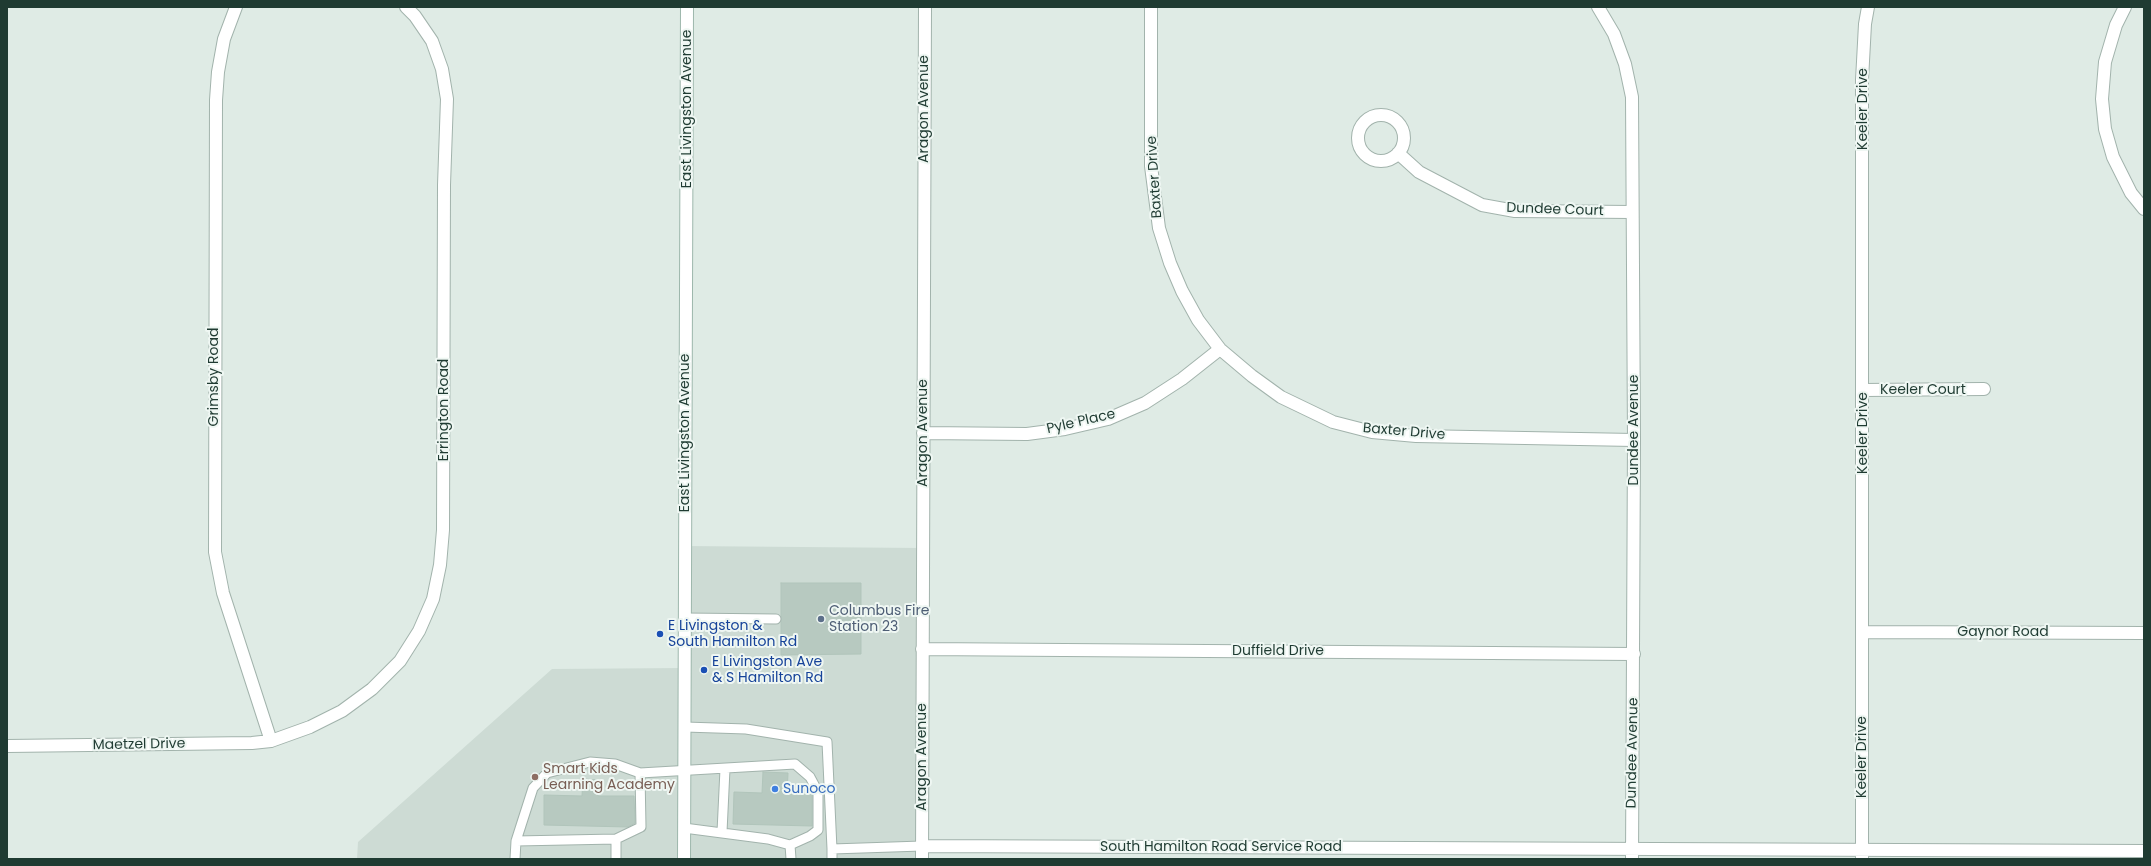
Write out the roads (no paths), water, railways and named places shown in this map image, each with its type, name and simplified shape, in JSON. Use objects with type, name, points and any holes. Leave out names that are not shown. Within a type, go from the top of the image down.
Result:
[{"type":"street","name":"Grimsby Road","points":[[236,7],[224,39],[218,72],[216,100],[215,552],[223,593],[271,741]]},
{"type":"street","name":"Errington Road","points":[[271,741],[310,727],[342,711],[372,689],[400,661],[419,631],[433,599],[440,564],[443,530],[444,185],[447,99],[442,69],[432,41],[415,16],[406,7]]},
{"type":"street","name":"East Livingston Avenue","points":[[684,859],[687,7]]},
{"type":"street","name":"Aragon Avenue","points":[[922,859],[922,433],[925,7]]},
{"type":"street","name":"Baxter Drive","points":[[1151,7],[1151,166],[1159,228],[1170,263],[1182,291],[1198,320],[1220,349],[1252,376],[1281,397],[1334,422],[1372,432],[1416,436],[1634,440]]},
{"type":"street","name":"Dundee Avenue","points":[[1598,7],[1614,34],[1625,64],[1632,97],[1634,440],[1632,853]]},
{"type":"street","name":"Keeler Drive","points":[[1862,854],[1862,80],[1865,24],[1868,7]]},
{"type":"street","points":[[2125,7],[2116,26],[2105,62],[2102,99],[2105,129],[2113,157],[2131,193],[2144,209]]},
{"type":"street","name":"Dundee Court","points":[[1398,153],[1419,172],[1482,205],[1515,211],[1632,212]]},
{"type":"street","name":"Pyle Place","points":[[922,433],[1026,434],[1065,429],[1108,419],[1146,403],[1182,379],[1220,349]]},
{"type":"street","name":"Keeler Court","points":[[1863,390],[1984,389]]},
{"type":"street","name":"Gaynor Road","points":[[1863,632],[2144,633]]},
{"type":"street","name":"Duffield Drive","points":[[922,649],[1634,654]]},
{"type":"street","name":"Maetzel Drive","points":[[7,746],[252,743],[271,741]]},
{"type":"street","name":"South Hamilton Road Service Road","points":[[922,846],[1862,854],[2144,851]]},
{"type":"lane","points":[[685,618],[776,619]]},
{"type":"lane","points":[[685,727],[746,729],[827,742],[832,859]]},
{"type":"lane","points":[[515,859],[516,841],[533,788],[547,773],[590,762],[614,764],[640,773],[795,764],[810,777],[818,792],[818,830],[810,836],[790,845],[768,839],[684,828]]},
{"type":"lane","points":[[722,832],[725,769]]},
{"type":"lane","points":[[516,841],[616,840],[641,827],[640,773]]},
{"type":"lane","points":[[616,840],[616,859]]},
{"type":"lane","points":[[790,845],[791,859]]},
{"type":"lane","points":[[832,848],[922,846]]},
{"type":"place","name":"Columbus Fire Station 23","points":[[821,619]]},
{"type":"place","name":"E Livingston & South Hamilton Rd","points":[[660,634]]},
{"type":"place","name":"E Livingston Ave & S Hamilton Rd","points":[[704,670]]},
{"type":"place","name":"Smart Kids Learning Academy","points":[[535,777]]},
{"type":"place","name":"Sunoco","points":[[775,789]]}]
